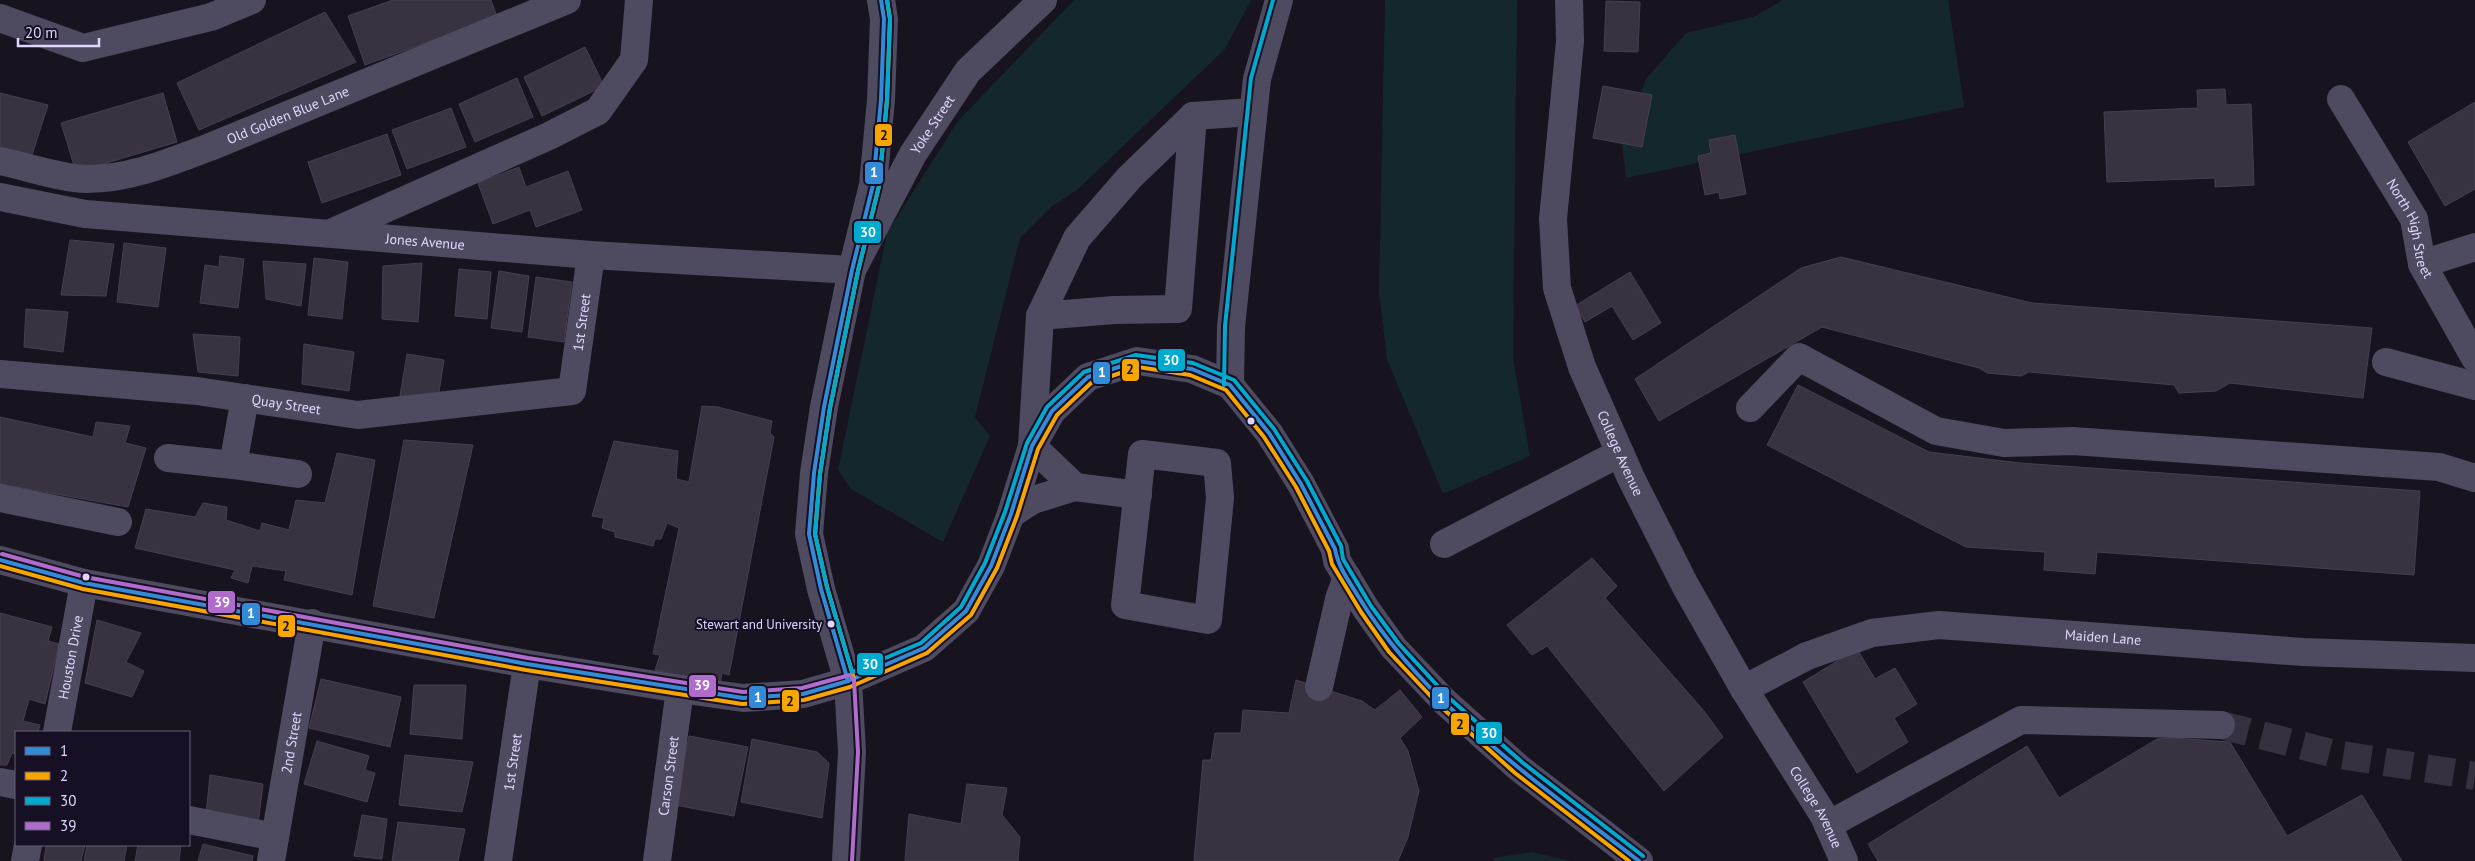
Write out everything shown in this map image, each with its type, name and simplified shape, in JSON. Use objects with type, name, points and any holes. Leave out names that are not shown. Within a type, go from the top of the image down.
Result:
[{"type":"street","points":[[0,18],[83,48],[211,17],[252,0]]},
{"type":"street","name":"Old Golden Blue Lane","points":[[0,161],[86,179],[125,175],[165,164],[568,0]]},
{"type":"street","points":[[330,234],[549,136],[598,111],[634,60],[639,0]]},
{"type":"street","points":[[846,861],[852,752],[848,682],[821,589],[809,534],[814,473],[852,270],[873,185],[881,100],[884,19],[881,0]]},
{"type":"street","name":"Yoke Street","points":[[852,270],[913,154],[968,70],[1043,0]]},
{"type":"street","points":[[1230,385],[1231,327],[1257,79],[1279,0]]},
{"type":"street","name":"College Avenue","points":[[1569,0],[1570,41],[1553,219],[1557,288],[1582,367],[1620,453],[1685,585],[1744,689],[1828,825],[1844,861]]},
{"type":"street","name":"North High Street","points":[[2341,99],[2414,219],[2422,264],[2475,358]]},
{"type":"street","points":[[1075,487],[1032,446],[1040,316],[1077,238],[1129,178],[1193,116],[1253,112]]},
{"type":"street","points":[[1040,316],[1114,310],[1178,309],[1193,116]]},
{"type":"street","name":"Jones Avenue","points":[[0,197],[85,214],[591,255],[852,270]]},
{"type":"street","points":[[2422,264],[2475,247]]},
{"type":"street","name":"1st Street","points":[[572,391],[591,255]]},
{"type":"street","points":[[1750,408],[1799,357],[1936,431],[2004,443],[2073,441],[2429,466],[2439,467],[2475,478]]},
{"type":"street","points":[[0,560],[84,582],[527,664],[744,698],[803,694],[848,682],[924,648],[966,611],[990,566],[1011,514],[1032,446],[1052,411],[1088,377],[1137,361],[1192,370],[1230,385],[1269,433],[1302,484],[1347,577],[1394,648],[1444,701],[1519,768],[1639,861]]},
{"type":"street","points":[[2386,362],[2475,386]]},
{"type":"street","name":"Quay Street","points":[[0,374],[197,391],[358,415],[572,391]]},
{"type":"street","points":[[233,465],[245,398]]},
{"type":"street","points":[[1444,544],[1620,453]]},
{"type":"street","points":[[1142,454],[1217,463],[1220,498],[1208,620],[1124,605],[1138,495],[1142,454]]},
{"type":"street","points":[[168,458],[298,474]]},
{"type":"street","points":[[1011,514],[1033,500],[1075,487],[1138,495]]},
{"type":"street","points":[[0,498],[118,522]]},
{"type":"street","points":[[1319,687],[1339,599],[1347,577]]},
{"type":"street","name":"Houston Drive","points":[[57,731],[84,582]]},
{"type":"street","name":"2nd Street","points":[[273,849],[312,623]]},
{"type":"street","name":"Maiden Lane","points":[[1744,689],[1807,656],[1872,633],[1939,625],[2303,652],[2475,658]]},
{"type":"street","name":"1st Street","points":[[498,861],[527,664]]},
{"type":"street","name":"Carson Street","points":[[657,861],[680,689]]},
{"type":"street","points":[[1828,825],[2021,720],[2221,725]]},
{"type":"street","points":[[0,782],[15,785]]},
{"type":"street","points":[[190,820],[273,849]]},
{"type":"street","points":[[25,861],[28,846]]},
{"type":"green space","points":[[1074,0],[1251,0],[1225,49],[1077,190],[1052,206],[1020,238],[975,417],[990,436],[943,542],[851,489],[838,470],[887,233],[958,121]]},
{"type":"green space","points":[[1385,0],[1517,0],[1513,357],[1530,456],[1443,494],[1387,359],[1379,292]]},
{"type":"green space","points":[[1783,0],[1948,0],[1964,107],[1626,178],[1622,143],[1646,79],[1686,33],[1753,17]]},
{"type":"green space","points":[[1532,852],[1570,861],[1495,861],[1493,858]]},
{"type":"building","points":[[393,0],[491,0],[497,17],[365,65],[348,16]]},
{"type":"building","points":[[1606,1],[1640,2],[1638,52],[1604,51]]},
{"type":"building","points":[[325,12],[356,62],[199,130],[177,83]]},
{"type":"building","points":[[585,47],[604,86],[542,116],[524,77]]},
{"type":"building","points":[[517,78],[533,117],[475,142],[459,104]]},
{"type":"building","points":[[1603,86],[1652,95],[1642,147],[1593,138]]},
{"type":"building","points":[[2225,89],[2226,105],[2251,104],[2254,185],[2215,187],[2215,178],[2107,182],[2104,112],[2198,108],[2197,90]]},
{"type":"building","points":[[0,93],[48,105],[31,158],[0,149]]},
{"type":"building","points":[[163,93],[177,142],[76,172],[61,123]]},
{"type":"building","points":[[2475,102],[2475,189],[2445,206],[2408,142]]},
{"type":"building","points":[[451,108],[466,147],[407,169],[392,130]]},
{"type":"building","points":[[387,134],[401,175],[322,203],[308,162]]},
{"type":"building","points":[[1735,135],[1746,194],[1720,199],[1719,192],[1705,195],[1698,156],[1711,153],[1709,140]]},
{"type":"building","points":[[519,167],[526,187],[568,171],[582,210],[536,227],[530,210],[493,224],[478,183]]},
{"type":"building","points":[[70,240],[114,244],[106,296],[61,295]]},
{"type":"building","points":[[124,243],[166,248],[158,307],[117,302]]},
{"type":"building","points":[[220,256],[244,259],[238,308],[200,303],[205,265],[219,267]]},
{"type":"building","points":[[1841,257],[2032,303],[2372,328],[2363,398],[2230,383],[2216,391],[2179,393],[2174,385],[2029,372],[2021,376],[1987,373],[1979,368],[1822,327],[1659,421],[1635,379],[1801,268]]},
{"type":"building","points":[[314,258],[348,262],[342,319],[308,315]]},
{"type":"building","points":[[263,261],[306,264],[301,306],[266,299]]},
{"type":"building","points":[[422,263],[418,322],[382,319],[383,266]]},
{"type":"building","points":[[459,269],[491,272],[487,319],[455,316]]},
{"type":"building","points":[[499,271],[529,276],[522,332],[491,328]]},
{"type":"building","points":[[1630,272],[1661,323],[1633,340],[1612,306],[1585,322],[1575,306]]},
{"type":"building","points":[[536,277],[572,282],[564,342],[528,337]]},
{"type":"building","points":[[26,309],[68,312],[63,352],[24,347]]},
{"type":"building","points":[[193,334],[240,337],[238,376],[198,372]]},
{"type":"building","points":[[304,344],[354,352],[349,391],[302,384]]},
{"type":"building","points":[[407,354],[444,360],[438,398],[400,396]]},
{"type":"building","points":[[1798,385],[1929,452],[2020,463],[2420,491],[2414,575],[2097,552],[2095,574],[2044,570],[2045,552],[1966,547],[1767,445]]},
{"type":"building","points":[[702,406],[718,407],[772,421],[770,433],[774,437],[729,675],[722,673],[720,684],[655,670],[660,655],[653,654],[679,528],[667,523],[661,539],[655,539],[653,546],[615,537],[615,532],[602,528],[604,518],[592,516],[614,441],[678,451],[676,479],[689,482]]},
{"type":"building","points":[[0,417],[93,437],[96,422],[130,426],[125,443],[146,448],[128,507],[0,484]]},
{"type":"building","points":[[404,440],[473,445],[434,618],[373,606]]},
{"type":"building","points":[[337,453],[375,460],[352,595],[284,580],[286,571],[252,566],[248,583],[231,578],[235,570],[135,548],[146,509],[195,517],[203,503],[227,507],[226,520],[260,531],[262,523],[289,530],[296,500],[325,503]]},
{"type":"building","points":[[1592,558],[1617,586],[1605,598],[1704,711],[1723,737],[1664,791],[1547,646],[1532,655],[1507,625]]},
{"type":"building","points":[[0,613],[52,627],[48,641],[59,644],[45,704],[29,699],[23,721],[40,725],[38,731],[15,731],[15,754],[12,753],[7,765],[0,765]]},
{"type":"building","points":[[97,620],[141,633],[126,662],[144,671],[132,697],[85,683]]},
{"type":"building","points":[[1857,649],[1875,679],[1895,668],[1917,704],[1894,718],[1908,742],[1857,773],[1803,682]]},
{"type":"building","points":[[321,679],[401,697],[390,747],[309,728]]},
{"type":"building","points":[[1296,680],[1362,701],[1375,710],[1400,690],[1422,717],[1400,738],[1408,751],[1419,791],[1408,837],[1398,861],[1194,861],[1203,760],[1211,760],[1215,733],[1241,733],[1243,710],[1289,713]]},
{"type":"building","points":[[414,685],[466,685],[462,739],[410,734]]},
{"type":"building","points":[[689,736],[748,747],[734,816],[675,805]]},
{"type":"building","points":[[2172,738],[2230,742],[2287,836],[2362,795],[2402,861],[1878,861],[1868,844],[2027,746],[2059,798],[2157,739]]},
{"type":"building","points":[[752,739],[817,752],[829,763],[822,818],[741,802]]},
{"type":"building","points":[[317,741],[369,756],[365,770],[375,773],[367,802],[304,784]]},
{"type":"building","points":[[405,755],[473,762],[462,812],[399,805]]},
{"type":"building","points":[[210,775],[263,784],[258,824],[206,815]]},
{"type":"building","points":[[967,784],[1007,788],[1002,815],[1020,837],[1018,861],[905,861],[909,814],[961,824]]},
{"type":"building","points":[[362,815],[387,819],[382,859],[354,856]]},
{"type":"building","points":[[398,822],[465,829],[458,861],[392,861]]},
{"type":"building","points":[[203,844],[253,856],[252,861],[198,861]]},
{"type":"building","points":[[46,846],[85,846],[81,861],[44,861]]},
{"type":"building","points":[[87,846],[127,846],[124,861],[84,861]]},
{"type":"building","points":[[138,846],[181,846],[179,861],[135,861]]},
{"type":"tunnel","points":[[2221,725],[2335,754],[2475,776]]},
{"type":"transit line","name":"1","points":[[848,681],[821,589],[809,534],[814,473],[824,407],[852,270],[873,185],[881,100],[884,19],[881,0]]},
{"type":"transit line","name":"2","points":[[854,679],[827,587],[815,534],[820,474],[830,408],[858,271],[879,186],[887,100],[890,19],[887,0]]},
{"type":"transit line","name":"30","points":[[887,0],[890,19],[887,100],[879,186],[858,271],[830,408],[820,474],[815,534],[827,587],[852,672],[921,643],[961,607],[985,563],[1005,512],[1027,443],[1047,407],[1084,372],[1136,355],[1193,363],[1234,380],[1274,429],[1307,481],[1341,546],[1343,559],[1371,606],[1399,644],[1448,697],[1523,763],[1643,856]]},
{"type":"transit line","name":"30","points":[[1224,385],[1225,326],[1251,78],[1273,0]]},
{"type":"transit line","name":"1","points":[[0,560],[84,583],[527,664],[743,698],[803,694],[848,681],[924,648],[966,611],[991,566],[1011,514],[1032,446],[1052,411],[1088,377],[1137,361],[1192,369],[1230,385],[1269,433],[1301,484],[1335,549],[1341,568],[1358,596],[1385,636],[1416,673],[1486,741],[1639,861]]},
{"type":"transit line","name":"2","points":[[0,566],[83,589],[526,670],[742,704],[804,700],[850,687],[927,653],[971,615],[997,568],[1017,516],[1038,449],[1057,415],[1091,383],[1138,367],[1190,375],[1226,390],[1264,437],[1296,487],[1329,551],[1332,564],[1361,612],[1389,652],[1440,706],[1515,773],[1629,861]]},
{"type":"transit line","name":"39","points":[[2,554],[85,577],[528,658],[743,692],[802,688],[850,675],[854,680],[858,752],[852,861]]},
{"type":"place","name":"Stewart and University","points":[[831,624]]}]
